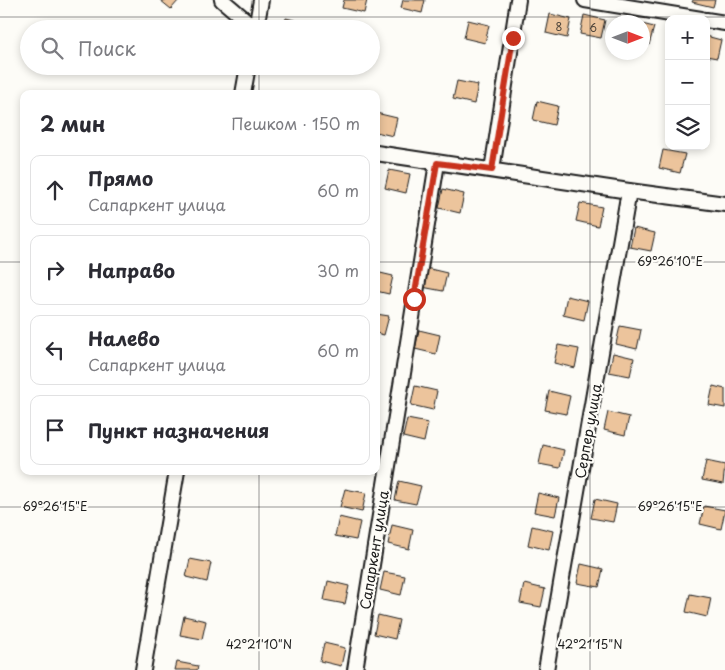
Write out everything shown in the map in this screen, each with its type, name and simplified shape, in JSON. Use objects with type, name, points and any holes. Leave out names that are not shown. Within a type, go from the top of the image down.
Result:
[{"type":"street","points":[[222,0],[245,20]]},
{"type":"street","points":[[258,20],[261,0]]},
{"type":"street","points":[[492,170],[518,0]]},
{"type":"street","points":[[586,0],[677,15]]},
{"type":"street","points":[[710,21],[725,23]]},
{"type":"street","points":[[244,90],[246,75]]},
{"type":"street","points":[[380,155],[725,204]]},
{"type":"street","name":"Сапаркент улица","points":[[355,670],[437,163]]},
{"type":"street","name":"Серпер улица","points":[[546,670],[629,191]]},
{"type":"street","points":[[143,670],[176,475]]},
{"type":"building","points":[[160,0],[179,0],[171,9]]},
{"type":"building","points":[[344,0],[367,0],[364,13],[342,8]]},
{"type":"building","points":[[403,0],[425,0],[422,13],[401,8]]},
{"type":"building","points":[[693,0],[715,0],[713,7],[692,2]]},
{"type":"building","points":[[550,14],[571,19],[567,38],[546,33]]},
{"type":"building","points":[[584,15],[605,20],[601,38],[580,34]]},
{"type":"building","points":[[468,20],[489,25],[485,43],[464,38]]},
{"type":"building","points":[[650,26],[654,27],[650,41]]},
{"type":"building","points":[[710,37],[721,40],[717,58],[710,57]]},
{"type":"building","points":[[457,81],[478,85],[474,104],[453,99]]},
{"type":"building","points":[[537,101],[558,106],[554,125],[533,120]]},
{"type":"building","points":[[380,114],[397,118],[393,136],[380,133]]},
{"type":"building","points":[[663,150],[685,154],[680,173],[659,168]]},
{"type":"building","points":[[389,170],[410,174],[406,193],[385,188]]},
{"type":"building","points":[[443,189],[464,194],[460,213],[439,208]]},
{"type":"building","points":[[580,203],[602,207],[598,226],[576,221]]},
{"type":"building","points":[[634,228],[655,233],[651,251],[630,247]]},
{"type":"building","points":[[426,268],[447,273],[443,291],[422,287]]},
{"type":"building","points":[[380,273],[393,276],[389,294],[380,292]]},
{"type":"building","points":[[567,296],[588,301],[584,320],[563,315]]},
{"type":"building","points":[[380,315],[389,316],[384,335],[380,334]]},
{"type":"building","points":[[620,326],[641,330],[637,349],[616,344]]},
{"type":"building","points":[[419,330],[440,335],[436,354],[415,349]]},
{"type":"building","points":[[558,345],[579,349],[575,368],[554,363]]},
{"type":"building","points":[[613,353],[634,358],[630,376],[609,372]]},
{"type":"building","points":[[415,386],[437,391],[433,410],[411,405]]},
{"type":"building","points":[[713,386],[725,389],[725,408],[709,405]]},
{"type":"building","points":[[549,391],[570,396],[566,414],[545,410]]},
{"type":"building","points":[[608,412],[629,417],[625,435],[604,430]]},
{"type":"building","points":[[407,419],[428,423],[424,442],[403,437]]},
{"type":"building","points":[[543,445],[564,450],[560,468],[539,464]]},
{"type":"building","points":[[706,461],[725,465],[723,484],[702,480]]},
{"type":"building","points":[[399,481],[421,486],[416,504],[395,500]]},
{"type":"building","points":[[345,489],[366,493],[362,512],[340,507]]},
{"type":"building","points":[[538,493],[559,498],[555,516],[534,512]]},
{"type":"building","points":[[595,499],[617,504],[613,522],[591,518]]},
{"type":"building","points":[[704,506],[725,510],[721,529],[700,524]]},
{"type":"building","points":[[339,517],[360,522],[356,540],[335,536]]},
{"type":"building","points":[[392,525],[413,530],[409,549],[388,544]]},
{"type":"building","points":[[532,526],[553,531],[549,550],[528,545]]},
{"type":"building","points":[[190,559],[211,563],[207,582],[186,577]]},
{"type":"building","points":[[581,564],[603,569],[599,587],[577,583]]},
{"type":"building","points":[[384,572],[405,576],[401,595],[380,590]]},
{"type":"building","points":[[328,581],[349,586],[345,604],[324,600]]},
{"type":"building","points":[[524,584],[545,589],[541,607],[520,603]]},
{"type":"building","points":[[690,594],[711,598],[707,617],[686,612]]},
{"type":"building","points":[[378,615],[399,620],[395,639],[374,634]]},
{"type":"building","points":[[184,616],[206,621],[202,639],[180,635]]},
{"type":"building","points":[[324,643],[345,648],[341,666],[320,661]]},
{"type":"building","points":[[177,662],[198,666],[197,670],[175,670]]},
{"type":"route","points":[[414,299],[437,163],[492,170],[513,38]]}]
